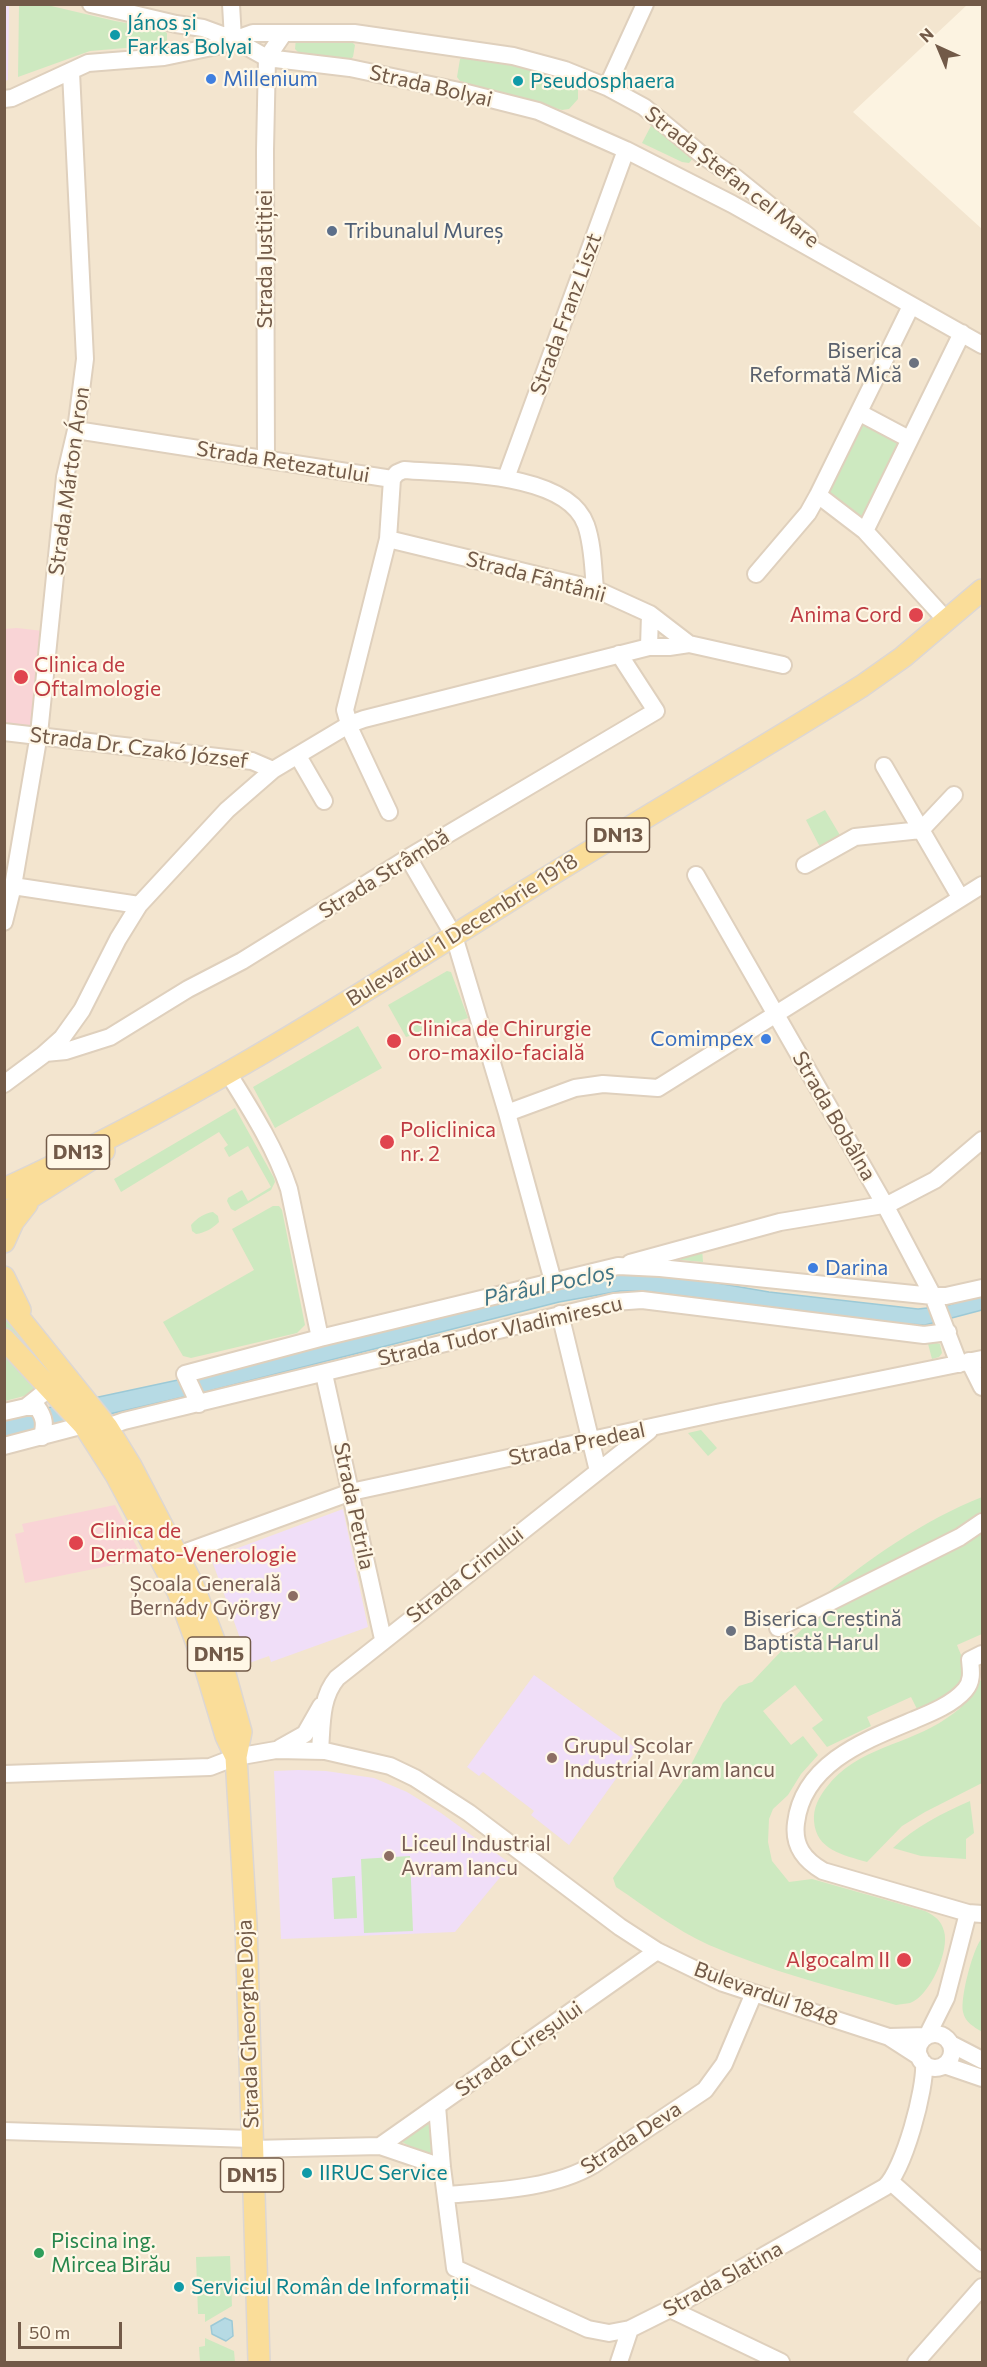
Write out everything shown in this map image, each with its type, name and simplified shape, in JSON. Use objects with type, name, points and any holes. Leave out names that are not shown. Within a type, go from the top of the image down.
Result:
[{"type":"main road","name":"Bulevardul 1 Decembrie 1918","points":[[7,1188],[145,1120],[228,1073],[862,686],[947,621],[982,590]]},
{"type":"main road","name":"Bulevardul 1 Decembrie 1918","points":[[4,1214],[87,1163],[145,1120]]},
{"type":"main road","points":[[4,1242],[13,1222],[34,1197]]},
{"type":"main road","points":[[4,1277],[29,1327]]},
{"type":"main road","name":"Strada Gheorghe Doja","points":[[4,1299],[29,1327],[107,1427],[131,1466],[194,1585],[208,1622],[241,1732],[236,1757],[246,1924],[259,2362]]},
{"type":"main road","name":"Strada Gheorghe Doja","points":[[4,1339],[84,1425],[116,1475],[178,1592],[204,1662],[226,1736],[236,1757]]},
{"type":"street","name":"Strada Bolyai","points":[[91,4],[203,28],[233,39],[267,58],[350,68],[538,111],[626,150]]},
{"type":"street","points":[[231,4],[233,39]]},
{"type":"street","points":[[607,87],[645,4]]},
{"type":"street","points":[[164,57],[179,46],[182,39],[176,24]]},
{"type":"street","name":"Strada Bolyai","points":[[4,99],[88,63],[164,57],[217,46],[253,33],[354,33],[513,56],[565,70],[607,87]]},
{"type":"street","points":[[267,58],[284,33]]},
{"type":"street","name":"Strada Justiției","points":[[266,460],[267,58]]},
{"type":"street","name":"Strada Márton Áron","points":[[4,922],[13,886],[39,734],[65,477],[76,430],[85,359],[71,72]]},
{"type":"street","name":"Strada Ștefan cel Mare","points":[[607,87],[644,107],[854,273]]},
{"type":"street","name":"Strada Ștefan cel Mare","points":[[626,150],[792,236],[982,345]]},
{"type":"street","name":"Strada Franz Liszt","points":[[506,478],[626,150]]},
{"type":"street","points":[[683,178],[691,177],[697,172],[702,164],[702,155]]},
{"type":"street","points":[[756,574],[808,513],[860,413],[911,306]]},
{"type":"street","points":[[865,531],[962,333]]},
{"type":"street","points":[[860,413],[909,439]]},
{"type":"street","name":"Strada Retezatului","points":[[76,430],[392,479],[404,470],[506,478],[559,495],[575,507],[586,524],[595,589]]},
{"type":"street","points":[[389,812],[345,710],[388,539],[392,479]]},
{"type":"street","points":[[818,495],[865,531],[947,621]]},
{"type":"street","name":"Strada Fântânii","points":[[388,539],[595,589],[650,614]]},
{"type":"street","points":[[649,647],[650,614]]},
{"type":"street","name":"Strada Strâmbă","points":[[650,614],[689,644]]},
{"type":"street","name":"Strada Strâmbă","points":[[4,1084],[62,1038],[82,1010],[118,939],[139,905],[227,810],[273,770],[350,724],[649,647],[689,644],[783,665]]},
{"type":"street","name":"Strada Strâmbă","points":[[45,1053],[66,1051],[110,1037],[188,989],[242,961],[656,711],[619,654]]},
{"type":"street","name":"Strada Dr. Czakó József","points":[[4,732],[39,734],[252,760],[273,770]]},
{"type":"street","points":[[298,756],[324,801]]},
{"type":"street","points":[[884,766],[960,897]]},
{"type":"street","points":[[805,865],[855,837],[921,831],[954,795]]},
{"type":"street","points":[[409,859],[454,936],[507,1113],[553,1281]]},
{"type":"street","name":"Strada Bobâlna","points":[[696,875],[885,1205],[934,1299],[948,1332],[970,1361],[982,1387]]},
{"type":"street","points":[[507,1113],[575,1088],[603,1084],[658,1088],[982,885]]},
{"type":"street","points":[[13,886],[139,905]]},
{"type":"street","points":[[228,1073],[276,1152],[289,1189],[320,1338]]},
{"type":"street","name":"Strada Tudor Vladimirescu","points":[[199,1404],[185,1374],[320,1338],[618,1266],[780,1222],[885,1205],[935,1180],[982,1140]]},
{"type":"street","name":"Strada Tudor Vladimirescu","points":[[618,1266],[671,1269],[934,1299],[982,1288]]},
{"type":"street","name":"Strada Tudor Vladimirescu","points":[[107,1427],[614,1302],[642,1300],[924,1335],[948,1332]]},
{"type":"street","points":[[560,1314],[598,1471]]},
{"type":"street","name":"Strada Predeal","points":[[178,1555],[351,1492],[970,1361]]},
{"type":"street","name":"Strada Petrila","points":[[324,1374],[383,1639]]},
{"type":"street","points":[[26,1407],[51,1387]]},
{"type":"street","points":[[4,1412],[37,1407],[43,1416],[45,1425],[42,1437]]},
{"type":"street","points":[[4,1446],[84,1425]]},
{"type":"street","name":"Strada Crinului","points":[[320,1751],[325,1700],[330,1685],[337,1678],[383,1639],[655,1427]]},
{"type":"street","points":[[778,1628],[960,1537],[982,1522]]},
{"type":"street","points":[[982,1654],[970,1659],[972,1675],[966,1689],[954,1699],[923,1717],[847,1751],[831,1762],[810,1786],[802,1801],[795,1832],[801,1852],[813,1865],[824,1871],[975,1914],[944,2003],[921,2043],[932,2063],[900,2162],[891,2182],[982,2263]]},
{"type":"street","points":[[276,1750],[305,1734],[325,1700]]},
{"type":"street","name":"Bulevardul 1848","points":[[4,1774],[210,1767],[236,1757],[276,1750],[320,1751],[390,1766],[415,1778],[469,1813],[657,1952],[723,1983],[889,2037],[932,2063],[982,2078]]},
{"type":"street","name":"Strada Cireșului","points":[[380,2146],[657,1952]]},
{"type":"street","name":"Strada Deva","points":[[446,2195],[537,2184],[565,2178],[580,2173],[603,2159],[705,2090],[724,2064],[754,1993]]},
{"type":"street","points":[[932,2063],[951,2056],[944,2003]]},
{"type":"street","name":"Bulevardul 1848","points":[[889,2037],[938,2034],[982,2060]]},
{"type":"street","points":[[437,2106],[446,2195]]},
{"type":"street","points":[[4,2131],[251,2144],[380,2146],[442,2167]]},
{"type":"street","name":"Strada Slatina","points":[[446,2195],[456,2268],[588,2329],[609,2333],[630,2329],[670,2309],[891,2182]]},
{"type":"street","points":[[916,2362],[982,2287]]},
{"type":"street","points":[[670,2309],[782,2362]]},
{"type":"street","points":[[619,2362],[630,2329]]},
{"type":"shaded area","points":[[4,5],[9,5],[8,80],[5,81]]},
{"type":"shaded area","points":[[5,5],[967,5],[853,112],[982,229],[982,2362],[5,2362]]},
{"type":"shaded area","name":"Clinica de Oftalmologie","points":[[4,629],[43,631],[32,727],[5,725]]},
{"type":"shaded area","name":"Clinica de Dermato-Venerologie","points":[[115,1505],[143,1559],[25,1583],[15,1534],[24,1532],[22,1524]]},
{"type":"shaded area","name":"Școala Generală Bernády György","points":[[343,1509],[368,1627],[271,1662],[269,1656],[249,1663],[211,1558]]},
{"type":"shaded area","name":"Grupul Școlar Industrial Avram Iancu","points":[[534,1675],[637,1749],[569,1845],[531,1815],[534,1811],[483,1772],[479,1776],[467,1767]]},
{"type":"shaded area","name":"Liceul Industrial Avram Iancu","points":[[274,1771],[326,1771],[374,1778],[407,1792],[441,1813],[511,1864],[455,1932],[281,1939]]},
{"type":"green space","points":[[19,5],[47,5],[160,29],[167,33],[167,41],[161,45],[90,51],[18,77]]},
{"type":"green space","points":[[296,38],[350,40],[355,45],[353,57],[349,60],[298,52],[295,49]]},
{"type":"green space","points":[[464,57],[511,65],[574,81],[578,86],[578,99],[569,109],[562,110],[460,81],[457,77],[460,59]]},
{"type":"green space","points":[[653,122],[695,156],[689,163],[682,162],[642,143]]},
{"type":"green space","points":[[866,411],[909,432],[864,525],[825,496]]},
{"type":"green space","points":[[825,810],[841,837],[821,849],[806,820]]},
{"type":"green space","points":[[447,971],[451,972],[468,1018],[406,1037],[388,1005]]},
{"type":"green space","points":[[358,1026],[382,1068],[275,1128],[253,1087]]},
{"type":"green space","points":[[235,1108],[274,1178],[275,1182],[271,1190],[235,1211],[231,1209],[228,1198],[242,1190],[248,1201],[271,1187],[248,1146],[229,1157],[224,1148],[228,1145],[219,1132],[121,1192],[114,1179]]},
{"type":"green space","points":[[273,1206],[279,1206],[282,1210],[305,1325],[297,1333],[191,1358],[183,1356],[163,1322],[254,1270],[232,1229]]},
{"type":"green space","points":[[213,1212],[218,1216],[217,1224],[209,1230],[196,1234],[192,1231],[191,1225],[196,1220]]},
{"type":"green space","points":[[702,1248],[703,1262],[681,1260],[679,1257]]},
{"type":"green space","points":[[5,1313],[39,1362],[5,1328]]},
{"type":"green space","points":[[927,1340],[940,1344],[942,1353],[939,1357],[932,1359]]},
{"type":"green space","points":[[4,1352],[34,1384],[35,1389],[28,1395],[5,1401]]},
{"type":"green space","points":[[701,1430],[717,1448],[708,1456],[688,1433]]},
{"type":"green space","points":[[982,1497],[982,1634],[957,1645],[965,1672],[963,1679],[953,1691],[917,1709],[911,1697],[867,1717],[871,1726],[827,1747],[812,1728],[823,1720],[795,1685],[763,1711],[791,1745],[803,1736],[818,1755],[801,1774],[788,1795],[773,1809],[769,1819],[768,1842],[772,1861],[789,1882],[812,1879],[925,1911],[937,1919],[944,1931],[944,1949],[937,1972],[925,1991],[910,2003],[896,2005],[755,1963],[697,1939],[616,1887],[613,1878],[682,1782],[723,1703],[739,1686],[752,1682],[804,1627],[827,1611],[821,1598],[898,1541],[960,1506]]},
{"type":"green space","points":[[982,1677],[982,1783],[902,1826],[867,1862],[840,1854],[825,1845],[816,1831],[814,1812],[821,1795],[839,1774],[868,1755],[916,1735],[947,1718],[968,1700]]},
{"type":"green space","points":[[970,1801],[974,1833],[966,1839],[966,1859],[921,1856],[893,1848],[929,1821]]},
{"type":"green space","points":[[410,1856],[413,1931],[364,1933],[361,1859]]},
{"type":"green space","points":[[355,1876],[357,1918],[334,1919],[332,1878]]},
{"type":"green space","points":[[982,1938],[982,2032],[966,2019],[963,2005],[971,1962]]},
{"type":"green space","points":[[428,2120],[433,2158],[400,2141]]},
{"type":"green space","points":[[230,2256],[232,2306],[205,2322],[205,2314],[198,2314],[196,2257]]},
{"type":"green space","points":[[205,2338],[234,2351],[235,2362],[200,2362],[199,2347],[205,2346]]},
{"type":"water","name":"Pârâul Pocloș","points":[[631,1273],[659,1273],[769,1292],[918,1309],[946,1306],[982,1294],[982,1310],[925,1325],[643,1291],[620,1291],[559,1302],[201,1393],[5,1438],[5,1417],[192,1377],[600,1278]]},
{"type":"water","points":[[225,2318],[232,2321],[233,2336],[226,2341],[212,2334],[211,2326]]},
{"type":"place","name":"János și Farkas Bolyai","points":[[115,35]]},
{"type":"place","name":"Millenium","points":[[211,79]]},
{"type":"place","name":"Pseudosphaera","points":[[518,81]]},
{"type":"place","name":"Tribunalul Mureș","points":[[332,231]]},
{"type":"place","name":"Biserica Reformată Mică","points":[[914,363]]},
{"type":"place","name":"Anima Cord","points":[[916,615]]},
{"type":"place","name":"Clinica de Oftalmologie","points":[[21,677]]},
{"type":"place","name":"Comimpex","points":[[766,1039]]},
{"type":"place","name":"Clinica de Chirurgie oro-maxilo-facială","points":[[394,1041]]},
{"type":"place","name":"Policlinica nr. 2","points":[[387,1142]]},
{"type":"place","name":"Darina","points":[[813,1268]]},
{"type":"place","name":"Clinica de Dermato-Venerologie","points":[[76,1543]]},
{"type":"place","name":"Școala Generală Bernády György","points":[[293,1596]]},
{"type":"place","name":"Biserica Creștină Baptistă Harul","points":[[731,1631]]},
{"type":"place","name":"Grupul Școlar Industrial Avram Iancu","points":[[552,1758]]},
{"type":"place","name":"Liceul Industrial Avram Iancu","points":[[389,1856]]},
{"type":"place","name":"Algocalm II","points":[[904,1960]]},
{"type":"place","name":"IIRUC Service","points":[[307,2173]]},
{"type":"place","name":"Piscina ing. Mircea Birău","points":[[39,2253]]},
{"type":"place","name":"Serviciul Român de Informații","points":[[179,2287]]}]
